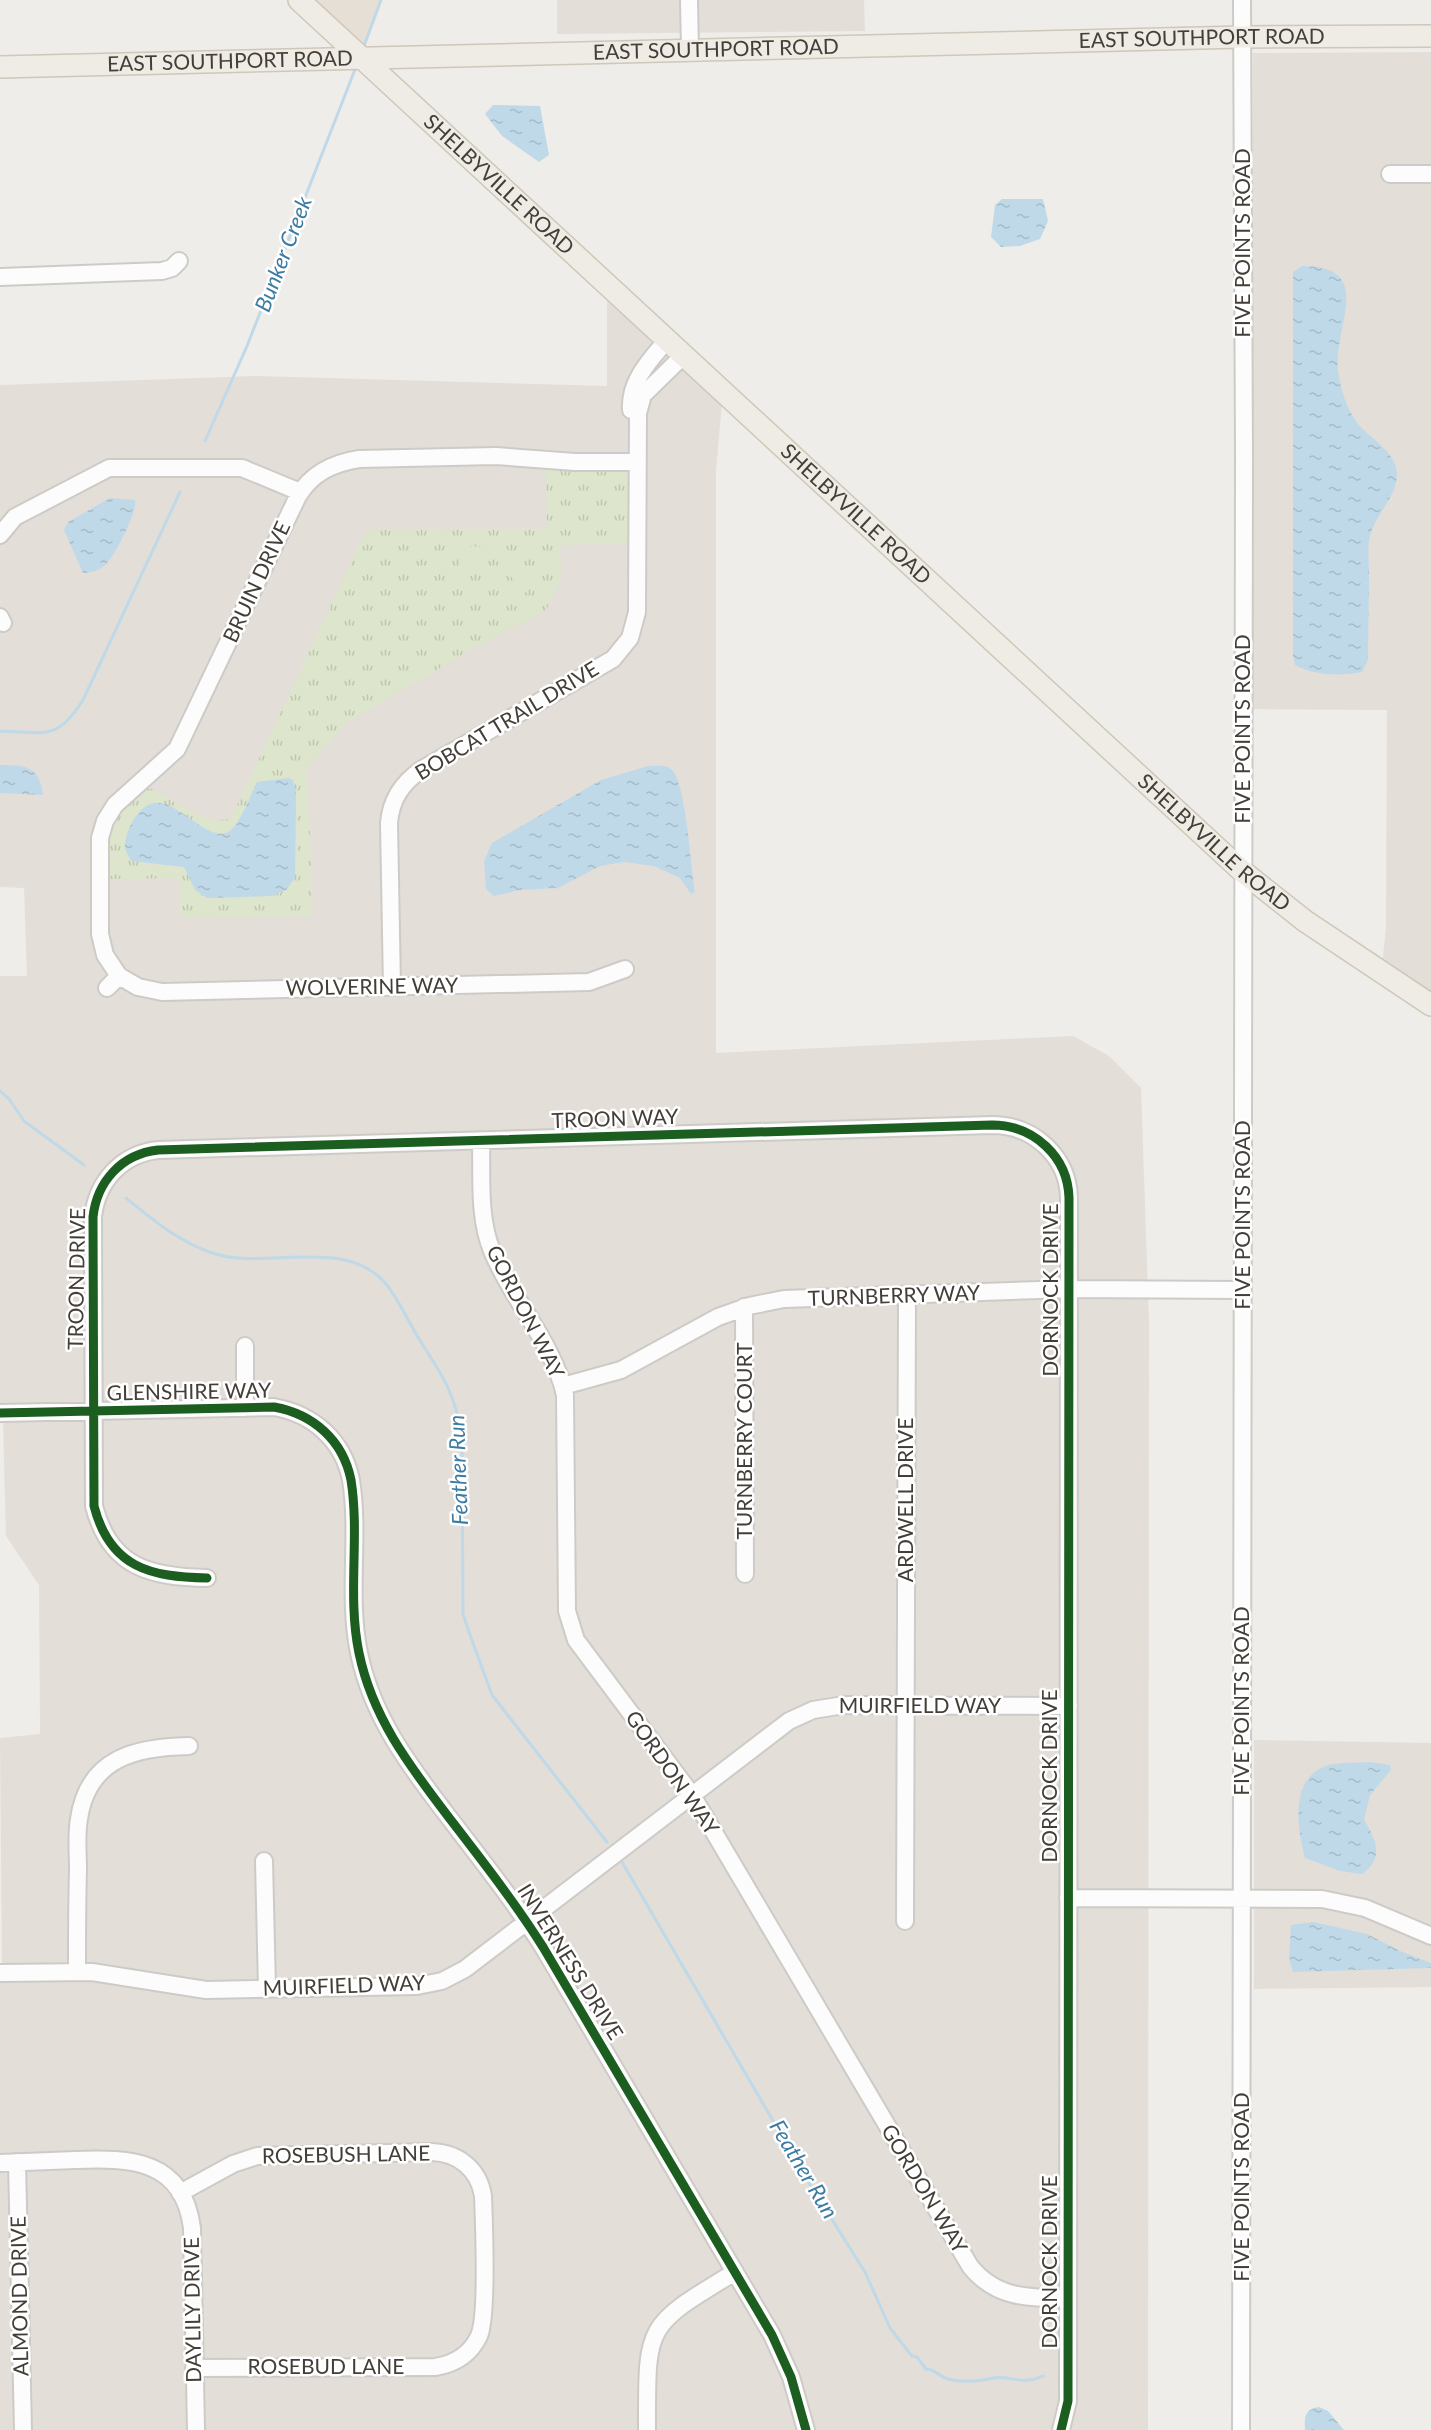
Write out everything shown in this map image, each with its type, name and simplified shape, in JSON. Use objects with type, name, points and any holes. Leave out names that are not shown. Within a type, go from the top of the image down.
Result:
[{"type":"main road","name":"SHELBYVILLE ROAD","points":[[299,0],[1242,871],[1305,921],[1431,1005]]},
{"type":"main road","name":"EAST SOUTHPORT ROAD","points":[[0,67],[1242,37],[1431,36]]},
{"type":"street","points":[[689,0],[690,51]]},
{"type":"street","name":"FIVE POINTS ROAD","points":[[1241,2430],[1242,0]]},
{"type":"street","points":[[1390,174],[1431,174]]},
{"type":"street","points":[[0,277],[162,271],[172,268],[178,261]]},
{"type":"street","name":"BOBCAT TRAIL DRIVE","points":[[636,462],[630,406],[633,389],[649,361],[667,340]]},
{"type":"street","name":"BOBCAT TRAIL DRIVE","points":[[392,987],[389,823],[395,797],[407,779],[420,770],[613,659],[628,642],[637,612],[638,413],[643,395],[684,355]]},
{"type":"street","name":"BRUIN DRIVE","points":[[119,976],[105,955],[100,934],[100,838],[105,821],[115,805],[177,749],[300,492],[325,468],[340,462],[359,459],[496,456],[575,462],[636,462]]},
{"type":"street","points":[[0,535],[15,517],[109,468],[242,468],[300,492]]},
{"type":"street","name":"WOLVERINE WAY","points":[[119,976],[138,987],[162,992],[589,982],[625,969]]},
{"type":"street","points":[[107,988],[119,976]]},
{"type":"street","name":"TROON WAY","points":[[198,1148],[992,1125],[1007,1126],[1031,1134]]},
{"type":"street","name":"DORNOCK DRIVE","points":[[1031,1134],[1056,1157],[1066,1180],[1069,1198],[1068,2401],[1061,2430]]},
{"type":"street","name":"GORDON WAY","points":[[481,1141],[484,1217],[491,1249],[554,1362],[563,1386],[566,1407],[567,1611],[570,1628],[578,1645],[692,1795],[970,2266],[984,2281],[1011,2295],[1068,2298]]},
{"type":"street","name":"TROON DRIVE","points":[[198,1148],[158,1150],[137,1155],[114,1170],[97,1196],[93,1222],[94,1501],[98,1521],[120,1554],[146,1570],[170,1577],[207,1578]]},
{"type":"street","name":"TURNBERRY WAY","points":[[563,1386],[621,1370],[702,1325],[744,1307],[784,1299],[1069,1289],[1243,1290]]},
{"type":"street","name":"ARDWELL DRIVE","points":[[905,1921],[907,1295]]},
{"type":"street","name":"TURNBERRY COURT","points":[[744,1307],[745,1574]]},
{"type":"street","points":[[245,1346],[245,1408]]},
{"type":"street","name":"GLENSHIRE WAY","points":[[0,1413],[284,1409],[314,1421],[333,1439],[349,1470]]},
{"type":"street","name":"INVERNESS DRIVE","points":[[349,1470],[352,1495],[354,1620],[361,1661],[373,1701],[405,1761],[526,1921],[735,2272],[782,2353],[798,2396],[806,2430]]},
{"type":"street","name":"MUIRFIELD WAY","points":[[0,1973],[77,1971],[185,1988],[417,1986],[437,1982],[465,1969],[789,1721],[803,1714],[833,1705],[1068,1706]]},
{"type":"street","points":[[77,1971],[78,1827],[85,1797],[106,1768],[132,1752],[157,1747],[189,1746]]},
{"type":"street","points":[[264,1861],[267,1989]]},
{"type":"street","points":[[1068,1898],[1322,1899],[1351,1903],[1431,1936]]},
{"type":"street","name":"ROSEBUSH LANE","points":[[180,2193],[243,2160],[257,2157],[432,2152],[448,2154],[460,2160],[476,2177],[483,2196],[483,2317],[476,2342],[457,2361]]},
{"type":"street","points":[[0,2163],[135,2161],[158,2171],[180,2193]]},
{"type":"street","name":"ALMOND DRIVE","points":[[17,2162],[23,2430]]},
{"type":"street","name":"DAYLILY DRIVE","points":[[180,2193],[189,2212],[192,2228],[196,2430]]},
{"type":"street","points":[[647,2430],[648,2356],[658,2328],[678,2306],[735,2272]]},
{"type":"street","name":"ROSEBUD LANE","points":[[194,2368],[435,2367],[457,2361]]},
{"type":"shaded area","points":[[299,0],[380,0],[364,46]]},
{"type":"shaded area","points":[[557,0],[864,0],[865,31],[557,34]]},
{"type":"shaded area","points":[[1431,52],[1431,998],[1382,966],[1386,927],[1387,710],[1253,709],[1253,53]]},
{"type":"shaded area","points":[[607,301],[722,402],[716,471],[716,1053],[1073,1036],[1109,1056],[1141,1088],[1149,1322],[1148,2430],[0,2430],[0,1964],[2,1963],[0,1738],[40,1734],[39,1585],[6,1536],[3,1423],[0,1422],[0,976],[27,976],[24,888],[0,887],[0,385],[257,376],[607,386]]},
{"type":"shaded area","points":[[1254,1740],[1431,1743],[1431,1987],[1254,1989]]},
{"type":"green space","points":[[546,465],[622,468],[627,474],[628,543],[560,545],[561,580],[546,610],[481,644],[349,721],[309,765],[306,772],[311,853],[311,916],[179,918],[180,882],[177,878],[106,879],[108,835],[111,826],[123,809],[146,786],[199,815],[210,819],[231,818],[364,535],[371,530],[547,529]],"holes":[[[288,779],[296,790],[297,852],[249,898],[207,898],[195,890],[184,867],[147,865],[125,847],[129,829],[143,808],[217,834],[232,828],[237,822],[257,782]]]},
{"type":"green space","points":[[461,546],[486,547],[485,568],[460,567]]},
{"type":"green space","points":[[505,546],[536,583],[525,593],[493,556]]},
{"type":"water","points":[[493,105],[540,106],[549,155],[539,162],[502,136],[485,114]]},
{"type":"water","points":[[1002,199],[1043,199],[1048,221],[1040,239],[1020,246],[1001,247],[991,237],[995,205]]},
{"type":"water","points":[[1302,266],[1325,269],[1339,276],[1345,287],[1346,302],[1338,353],[1342,392],[1355,419],[1388,453],[1396,466],[1396,482],[1370,536],[1368,660],[1362,672],[1328,674],[1302,669],[1295,665],[1293,656],[1293,272]]},
{"type":"water","points":[[110,498],[135,500],[133,514],[109,561],[97,570],[83,573],[64,530],[68,522]]},
{"type":"water","points":[[0,765],[30,769],[39,778],[43,795],[0,793]]},
{"type":"water","points":[[648,766],[668,767],[676,776],[684,807],[695,892],[691,894],[680,878],[654,866],[624,862],[600,866],[558,888],[519,890],[494,896],[486,889],[484,861],[492,843],[601,780]]},
{"type":"water","points":[[288,778],[293,780],[296,790],[295,878],[286,890],[271,896],[207,898],[195,890],[184,867],[131,861],[127,853],[125,842],[133,821],[148,805],[154,803],[172,807],[209,830],[226,833],[240,819],[257,782]]},
{"type":"water","points":[[1371,1762],[1390,1765],[1391,1770],[1370,1795],[1364,1819],[1375,1842],[1374,1861],[1362,1874],[1340,1871],[1305,1858],[1300,1832],[1299,1804],[1307,1780],[1316,1771],[1329,1765]]},
{"type":"water","points":[[1313,1922],[1367,1934],[1400,1951],[1431,1963],[1431,1968],[1293,1972],[1289,1959],[1291,1925]]},
{"type":"water","points":[[1319,2407],[1328,2411],[1344,2430],[1305,2430],[1306,2414]]},
{"type":"waterway","name":"Bunker Creek","points":[[364,46],[381,0]]},
{"type":"waterway","name":"Bunker Creek","points":[[205,441],[247,346],[356,67]]},
{"type":"waterway","name":"Bunker Creek","points":[[0,731],[49,732],[65,723],[74,713],[83,700],[180,492]]},
{"type":"waterway","name":"Feather Run","points":[[0,1091],[9,1099],[24,1121],[84,1165]]},
{"type":"waterway","name":"Feather Run","points":[[126,1198],[181,1239],[206,1251],[239,1258],[307,1257],[350,1261],[370,1270],[391,1290],[441,1375],[456,1409],[462,1438],[463,1614],[492,1695],[607,1842]]},
{"type":"waterway","name":"Feather Run","points":[[622,1862],[814,2191],[865,2272],[890,2328],[912,2356],[917,2357],[926,2369],[954,2380],[971,2381],[999,2377],[1029,2380],[1043,2376]]},
{"type":"cycle path","points":[[207,1578],[168,1575],[136,1565],[122,1556],[111,1543],[101,1527],[94,1506],[93,1217],[95,1204],[106,1181],[123,1163],[133,1157],[158,1150],[992,1125],[1007,1126],[1022,1131],[1035,1137],[1046,1146],[1062,1169],[1069,1198],[1068,2401],[1061,2430]]},
{"type":"cycle path","points":[[0,1413],[274,1407],[301,1416],[324,1431],[333,1441],[341,1453],[351,1480],[354,1523],[354,1610],[359,1653],[365,1676],[382,1718],[405,1758],[509,1896],[543,1947],[772,2335],[791,2377],[806,2430]]}]
